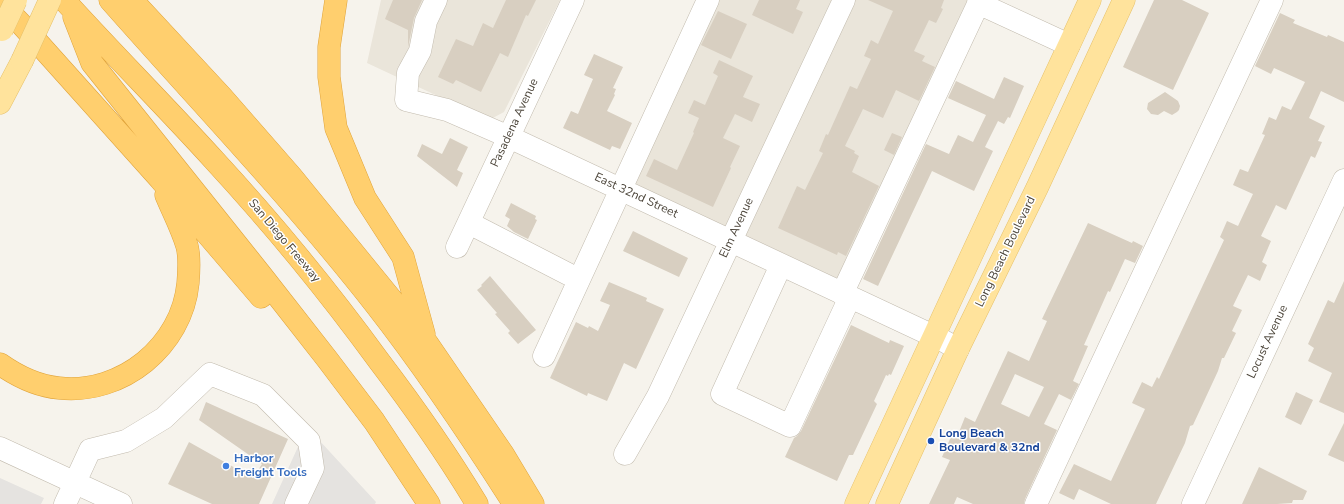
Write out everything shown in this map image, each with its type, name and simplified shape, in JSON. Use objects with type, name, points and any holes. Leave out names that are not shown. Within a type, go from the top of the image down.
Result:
[{"type":"highway","points":[[96,0],[143,52],[156,98]]},
{"type":"highway","points":[[110,0],[320,236],[375,304],[426,371],[514,504]]},
{"type":"highway","points":[[132,0],[222,97],[291,176],[427,343],[503,454],[533,504]]},
{"type":"highway","points":[[336,0],[328,48],[329,77],[336,128],[365,198],[403,257],[427,343]]},
{"type":"highway","points":[[0,2],[160,179],[267,305],[327,359]]},
{"type":"highway","points":[[67,4],[92,63],[327,359],[374,421],[429,504]]},
{"type":"highway","name":"San Diego Freeway","points":[[67,4],[215,161],[285,240],[343,312],[437,440],[477,504]]},
{"type":"highway","points":[[0,364],[26,379],[58,388],[76,388],[97,385],[124,376],[140,366],[162,345],[172,332],[184,303],[188,283],[189,264],[187,247],[160,179]]},
{"type":"main road","points":[[1,33],[16,0]]},
{"type":"main road","points":[[0,103],[22,61],[50,0]]},
{"type":"main road","points":[[856,504],[1090,0]]},
{"type":"main road","name":"Long Beach Boulevard","points":[[887,504],[958,349],[1037,188],[1124,0]]},
{"type":"street","name":"East 32nd Street","points":[[436,0],[426,21],[420,51],[408,73],[406,100],[447,110],[509,137],[620,188],[958,349]]},
{"type":"street","name":"Pasadena Avenue","points":[[458,247],[573,0]]},
{"type":"street","points":[[544,356],[620,188],[708,0]]},
{"type":"street","name":"Elm Avenue","points":[[625,454],[658,396],[844,0]]},
{"type":"street","points":[[1036,504],[1272,0]]},
{"type":"street","points":[[781,265],[722,394],[790,426],[846,295],[979,2],[1069,45]]},
{"type":"street","name":"Locust Avenue","points":[[1193,504],[1344,180]]},
{"type":"street","points":[[469,222],[568,274]]},
{"type":"street","points":[[65,504],[90,450],[126,441],[164,418],[210,374],[263,395],[309,441],[313,468],[296,504]]},
{"type":"street","points":[[0,448],[121,504]]},
{"type":"shaded area","points":[[381,0],[560,0],[504,112],[489,120],[367,63]]},
{"type":"shaded area","points":[[705,0],[976,0],[847,283],[633,183]]},
{"type":"shaded area","points":[[307,427],[376,502],[375,504],[272,504]]},
{"type":"shaded area","points":[[0,478],[44,498],[41,504],[0,504]]},
{"type":"building","points":[[393,0],[422,0],[414,18],[408,47],[408,30],[385,19]]},
{"type":"building","points":[[506,0],[536,0],[528,16],[526,15],[508,57],[500,53],[481,92],[456,80],[453,84],[438,77],[456,39],[473,46],[483,23],[493,28]]},
{"type":"building","points":[[759,0],[800,0],[796,9],[803,12],[793,34],[752,15]]},
{"type":"building","points":[[868,0],[944,0],[941,8],[943,9],[936,23],[929,20],[914,51],[925,56],[922,61],[935,67],[919,101],[896,90],[883,118],[863,109],[845,146],[855,151],[854,153],[859,156],[852,172],[879,186],[846,256],[838,252],[837,255],[778,228],[797,186],[805,190],[823,153],[819,151],[826,134],[828,135],[850,86],[857,89],[871,59],[864,56],[871,40],[878,44],[893,11]]},
{"type":"building","points":[[1154,0],[1182,0],[1209,13],[1173,90],[1123,67]]},
{"type":"building","points":[[718,11],[747,24],[731,59],[701,45]]},
{"type":"building","points":[[1280,13],[1295,20],[1293,23],[1327,37],[1328,35],[1344,42],[1344,102],[1321,91],[1309,118],[1325,126],[1318,141],[1322,142],[1315,158],[1311,156],[1286,210],[1276,205],[1261,236],[1271,241],[1262,262],[1267,265],[1260,281],[1248,275],[1233,306],[1242,310],[1232,331],[1236,333],[1224,358],[1222,358],[1218,371],[1193,425],[1190,426],[1185,443],[1156,504],[1111,504],[1079,489],[1074,500],[1059,493],[1074,464],[1111,481],[1145,409],[1132,403],[1142,382],[1152,387],[1157,377],[1159,379],[1224,240],[1220,237],[1227,221],[1238,226],[1253,194],[1233,185],[1240,169],[1248,172],[1265,135],[1262,134],[1269,117],[1276,120],[1282,106],[1291,110],[1305,82],[1274,68],[1271,74],[1255,66]]},
{"type":"building","points":[[594,54],[623,67],[613,88],[616,89],[615,95],[607,111],[632,123],[620,149],[612,146],[610,150],[563,128],[571,111],[578,114],[593,79],[584,75]]},
{"type":"building","points":[[719,60],[753,76],[743,97],[760,104],[752,122],[735,114],[723,138],[740,146],[713,207],[646,176],[654,159],[677,170],[694,133],[693,132],[699,118],[688,113],[694,100],[705,105],[718,76],[713,73]]},
{"type":"building","points":[[1004,77],[1024,86],[1010,118],[1008,117],[1004,124],[998,121],[985,147],[993,151],[974,191],[932,171],[878,286],[863,279],[926,144],[949,154],[958,135],[973,142],[986,115],[948,98],[956,81],[994,99]]},
{"type":"building","points":[[1165,92],[1178,101],[1180,106],[1179,110],[1172,115],[1164,111],[1158,115],[1151,114],[1147,109],[1148,103]]},
{"type":"building","points":[[892,133],[902,137],[894,155],[884,150]]},
{"type":"building","points":[[450,138],[468,147],[457,170],[463,173],[457,187],[417,156],[422,144],[442,154]]},
{"type":"building","points":[[511,203],[536,216],[535,219],[537,220],[528,239],[514,232],[507,226],[510,219],[505,216]]},
{"type":"building","points":[[1088,223],[1132,243],[1133,241],[1143,246],[1135,263],[1125,259],[1110,292],[1108,291],[1084,345],[1088,346],[1073,381],[1079,384],[1071,400],[1059,394],[1044,424],[1057,430],[1024,504],[973,504],[957,497],[954,504],[929,504],[950,460],[942,457],[954,430],[959,432],[965,417],[975,422],[1008,351],[1029,361],[1047,321],[1042,319]],"holes":[[[1015,374],[1044,387],[1029,417],[1001,404]]]},
{"type":"building","points":[[633,231],[688,258],[679,277],[623,251]]},
{"type":"building","points":[[490,276],[536,330],[518,344],[508,333],[510,331],[495,314],[497,313],[477,290]]},
{"type":"building","points":[[1344,281],[1344,413],[1319,402],[1332,373],[1308,361],[1314,348],[1308,344],[1328,300],[1334,303]]},
{"type":"building","points":[[609,282],[647,298],[646,301],[664,309],[636,369],[624,363],[607,401],[588,393],[587,396],[550,378],[576,322],[588,328],[589,326],[598,331],[610,305],[600,301]]},
{"type":"building","points":[[851,325],[889,343],[890,340],[904,346],[891,375],[886,375],[874,401],[877,404],[853,455],[849,455],[837,481],[785,457],[794,438],[801,431]]},
{"type":"building","points":[[1296,392],[1313,400],[1301,425],[1285,417]]},
{"type":"building","name":"Harbor Freight Tools","points":[[206,402],[288,439],[259,504],[212,504],[168,484],[189,442],[253,478],[262,464],[199,420]]},
{"type":"building","points":[[1344,423],[1344,462],[1328,455]]},
{"type":"building","points":[[1259,467],[1307,491],[1303,500],[1293,500],[1292,503],[1277,504],[1242,504]]},
{"type":"place","name":"Long Beach Boulevard & 32nd","points":[[931,441]]},
{"type":"place","name":"Harbor Freight Tools","points":[[226,466]]}]
